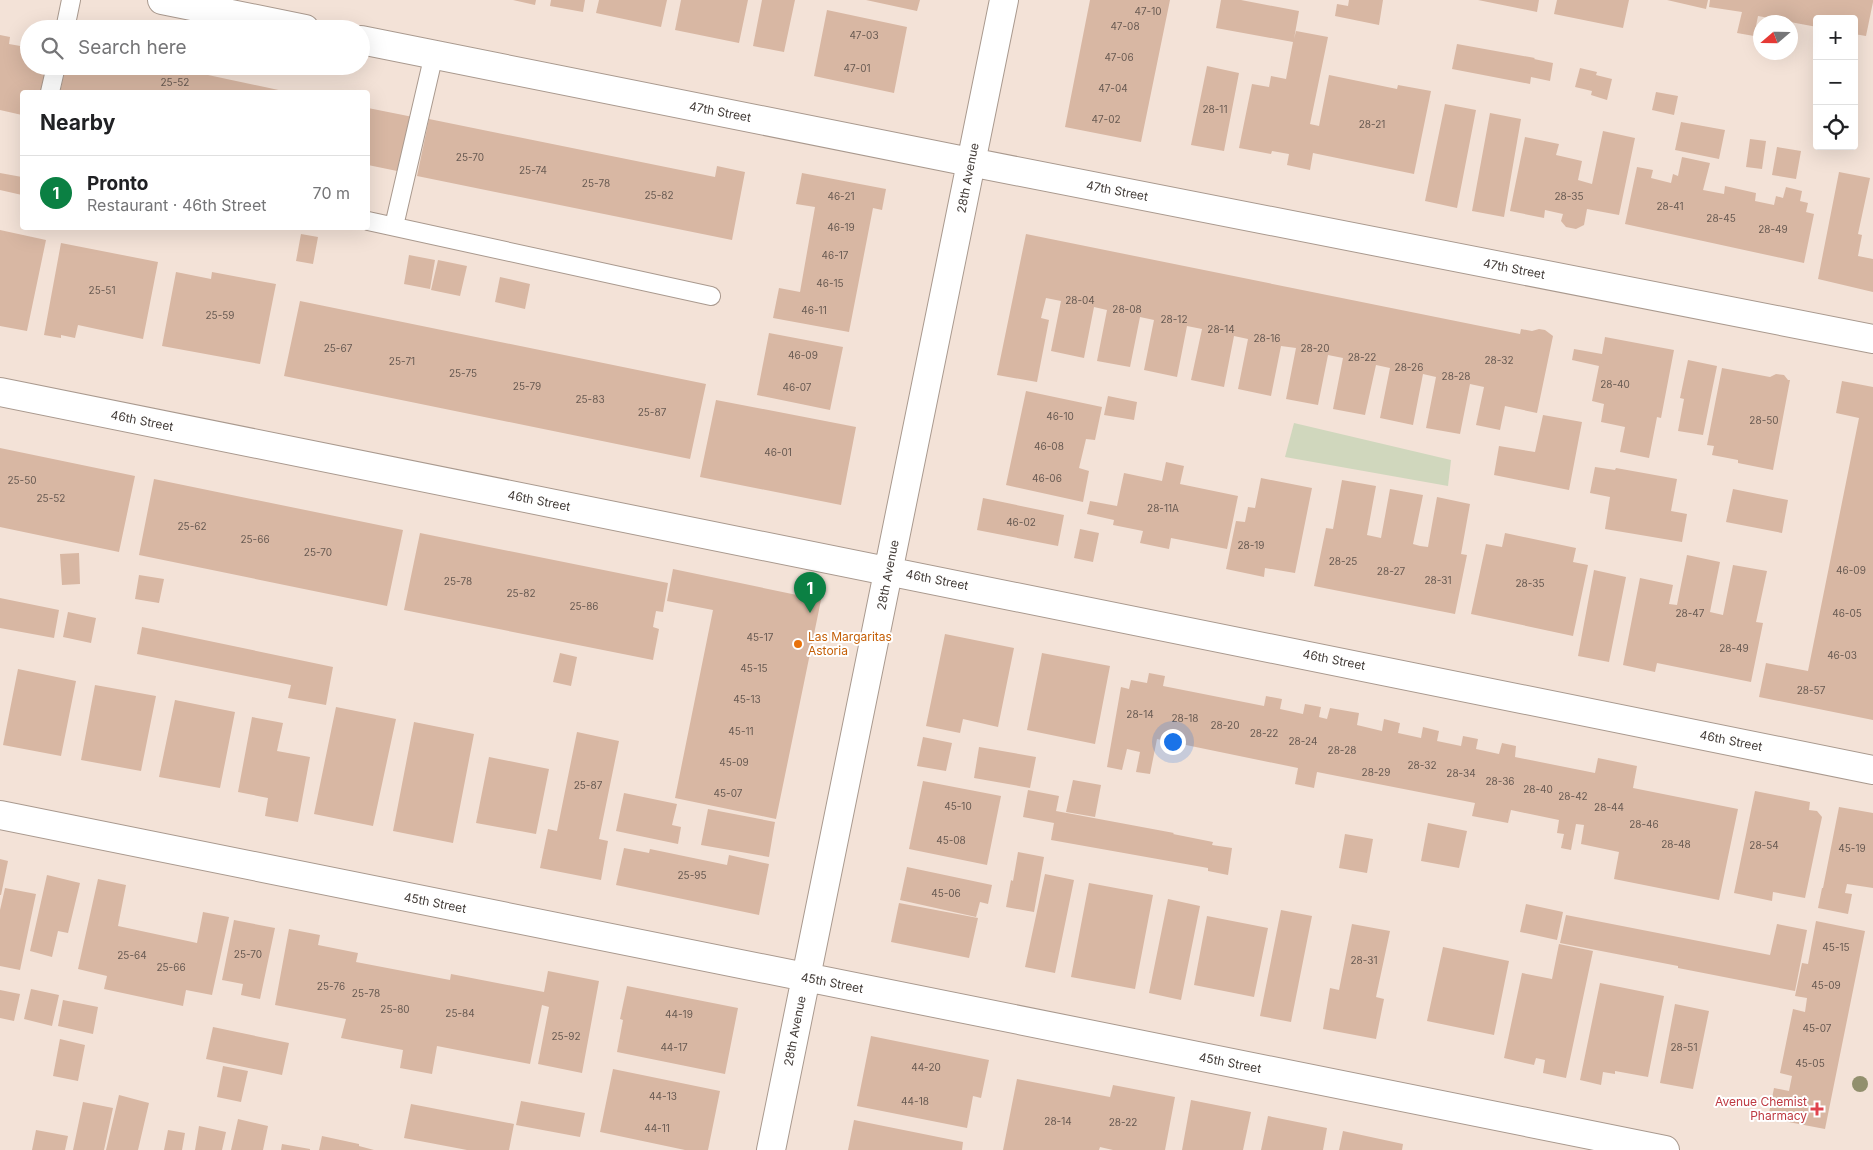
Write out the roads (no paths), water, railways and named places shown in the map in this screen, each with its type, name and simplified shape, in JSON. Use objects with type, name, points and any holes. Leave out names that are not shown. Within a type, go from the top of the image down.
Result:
[{"type":"street","points":[[162,0],[261,20]]},
{"type":"street","name":"28th Avenue","points":[[771,1150],[1004,0]]},
{"type":"street","name":"47th Street","points":[[370,42],[1873,340]]},
{"type":"street","name":"46th Street","points":[[0,392],[1873,770]]},
{"type":"street","name":"45th Street","points":[[0,815],[1665,1150]]},
{"type":"lane","points":[[67,20],[71,0]]},
{"type":"lane","points":[[394,226],[434,54]]},
{"type":"lane","points":[[50,90],[54,75]]},
{"type":"lane","points":[[370,221],[710,296]]},
{"type":"place","name":"Pronto","points":[[810,613]]},
{"type":"place","name":"Las Margaritas Astoria","points":[[798,644]]},
{"type":"place","name":"Avenue Chemist Pharmacy","points":[[1817,1109]]}]
